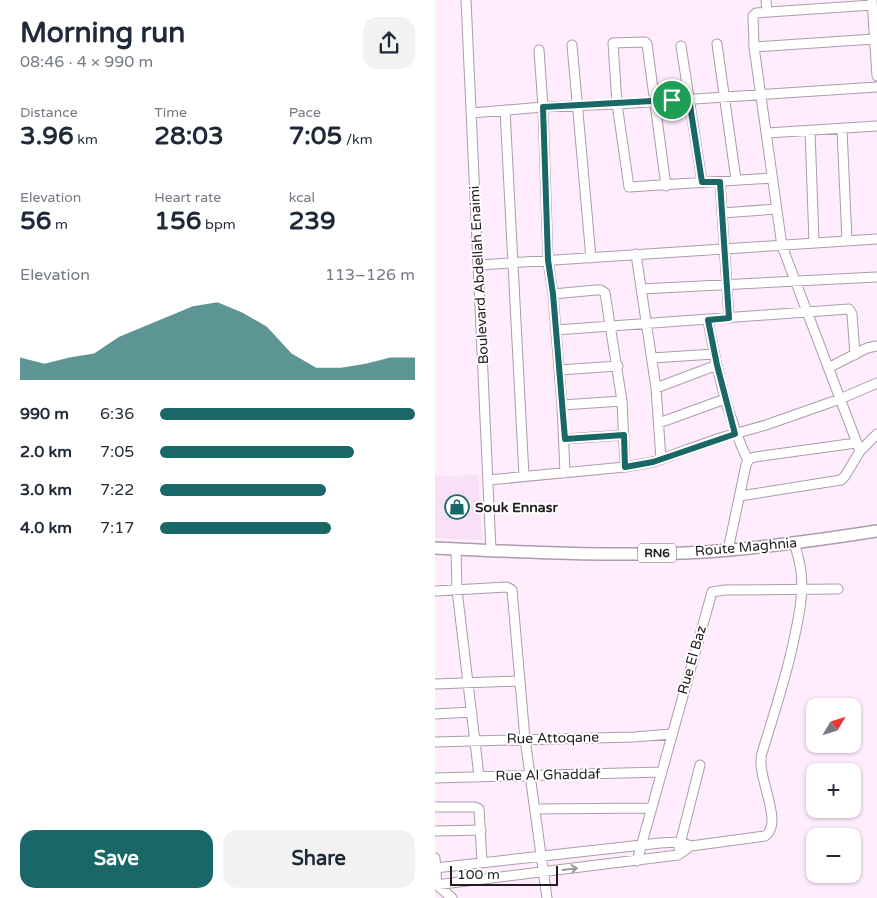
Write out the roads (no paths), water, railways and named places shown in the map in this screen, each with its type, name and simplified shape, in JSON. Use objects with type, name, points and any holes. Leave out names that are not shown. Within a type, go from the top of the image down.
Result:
[{"type":"main road","name":"Route Maghnia","points":[[435,548],[620,554],[728,550],[877,532]]},
{"type":"street","name":"Boulevard Abdellah Enaimi","points":[[465,0],[491,550]]},
{"type":"street","points":[[766,0],[767,12]]},
{"type":"street","points":[[740,496],[838,481],[845,476],[858,447],[782,246],[754,47],[753,14],[801,5],[872,2],[877,76]]},
{"type":"street","points":[[754,47],[874,39]]},
{"type":"street","points":[[667,186],[647,42],[615,42],[612,45],[617,104],[629,187],[667,186],[772,178]]},
{"type":"street","points":[[717,44],[736,180]]},
{"type":"street","points":[[572,45],[591,258]]},
{"type":"street","points":[[681,46],[702,182]]},
{"type":"street","points":[[539,50],[543,107],[548,260],[553,294],[565,439],[565,473]]},
{"type":"street","points":[[471,113],[877,87]]},
{"type":"street","points":[[505,110],[524,476]]},
{"type":"street","points":[[767,133],[877,126]]},
{"type":"street","points":[[842,129],[847,241]]},
{"type":"street","points":[[810,131],[814,242]]},
{"type":"street","points":[[720,182],[729,318]]},
{"type":"street","points":[[722,213],[776,209]]},
{"type":"street","points":[[479,265],[877,239]]},
{"type":"street","points":[[636,254],[656,388],[661,459]]},
{"type":"street","points":[[641,289],[877,277]]},
{"type":"street","points":[[553,294],[603,291],[618,366],[622,401],[625,467]]},
{"type":"street","points":[[556,330],[850,310],[852,314],[855,355]]},
{"type":"street","points":[[708,320],[725,399],[735,434],[748,462],[728,550]]},
{"type":"street","points":[[829,368],[867,348],[877,346]]},
{"type":"street","points":[[652,358],[714,354]]},
{"type":"street","points":[[656,388],[717,365]]},
{"type":"street","points":[[559,370],[618,366]]},
{"type":"street","points":[[488,480],[625,467],[661,459],[840,399],[877,384]]},
{"type":"street","points":[[659,423],[725,399]]},
{"type":"street","points":[[562,405],[622,401]]},
{"type":"street","points":[[748,462],[755,457],[858,447],[877,434]]},
{"type":"street","points":[[565,439],[624,435]]},
{"type":"street","points":[[436,885],[678,855],[691,846],[765,836],[771,830],[771,808],[762,775],[761,758],[788,665],[799,615],[802,589],[801,571],[794,543]]},
{"type":"street","points":[[456,549],[457,590],[479,776]]},
{"type":"street","points":[[435,591],[507,587],[511,588],[513,593],[529,775],[547,898]]},
{"type":"street","points":[[802,589],[838,589]]},
{"type":"street","name":"Rue El Baz","points":[[637,861],[650,808],[712,592],[725,590],[802,589]]},
{"type":"street","points":[[435,684],[520,681]]},
{"type":"street","points":[[435,714],[472,712]]},
{"type":"street","name":"Rue Attoqane","points":[[435,742],[634,737],[671,734]]},
{"type":"street","points":[[678,855],[700,765]]},
{"type":"street","name":"Rue Al Ghaddaf","points":[[435,778],[661,772]]},
{"type":"street","points":[[435,807],[475,807],[479,809],[483,862]]},
{"type":"street","points":[[535,809],[650,808]]},
{"type":"street","points":[[435,831],[481,830]]},
{"type":"street","points":[[435,868],[640,845],[680,842],[691,846]]},
{"type":"street","points":[[435,858],[436,885],[452,898]]},
{"type":"place","name":"Souk Ennasr","points":[[457,507]]}]
